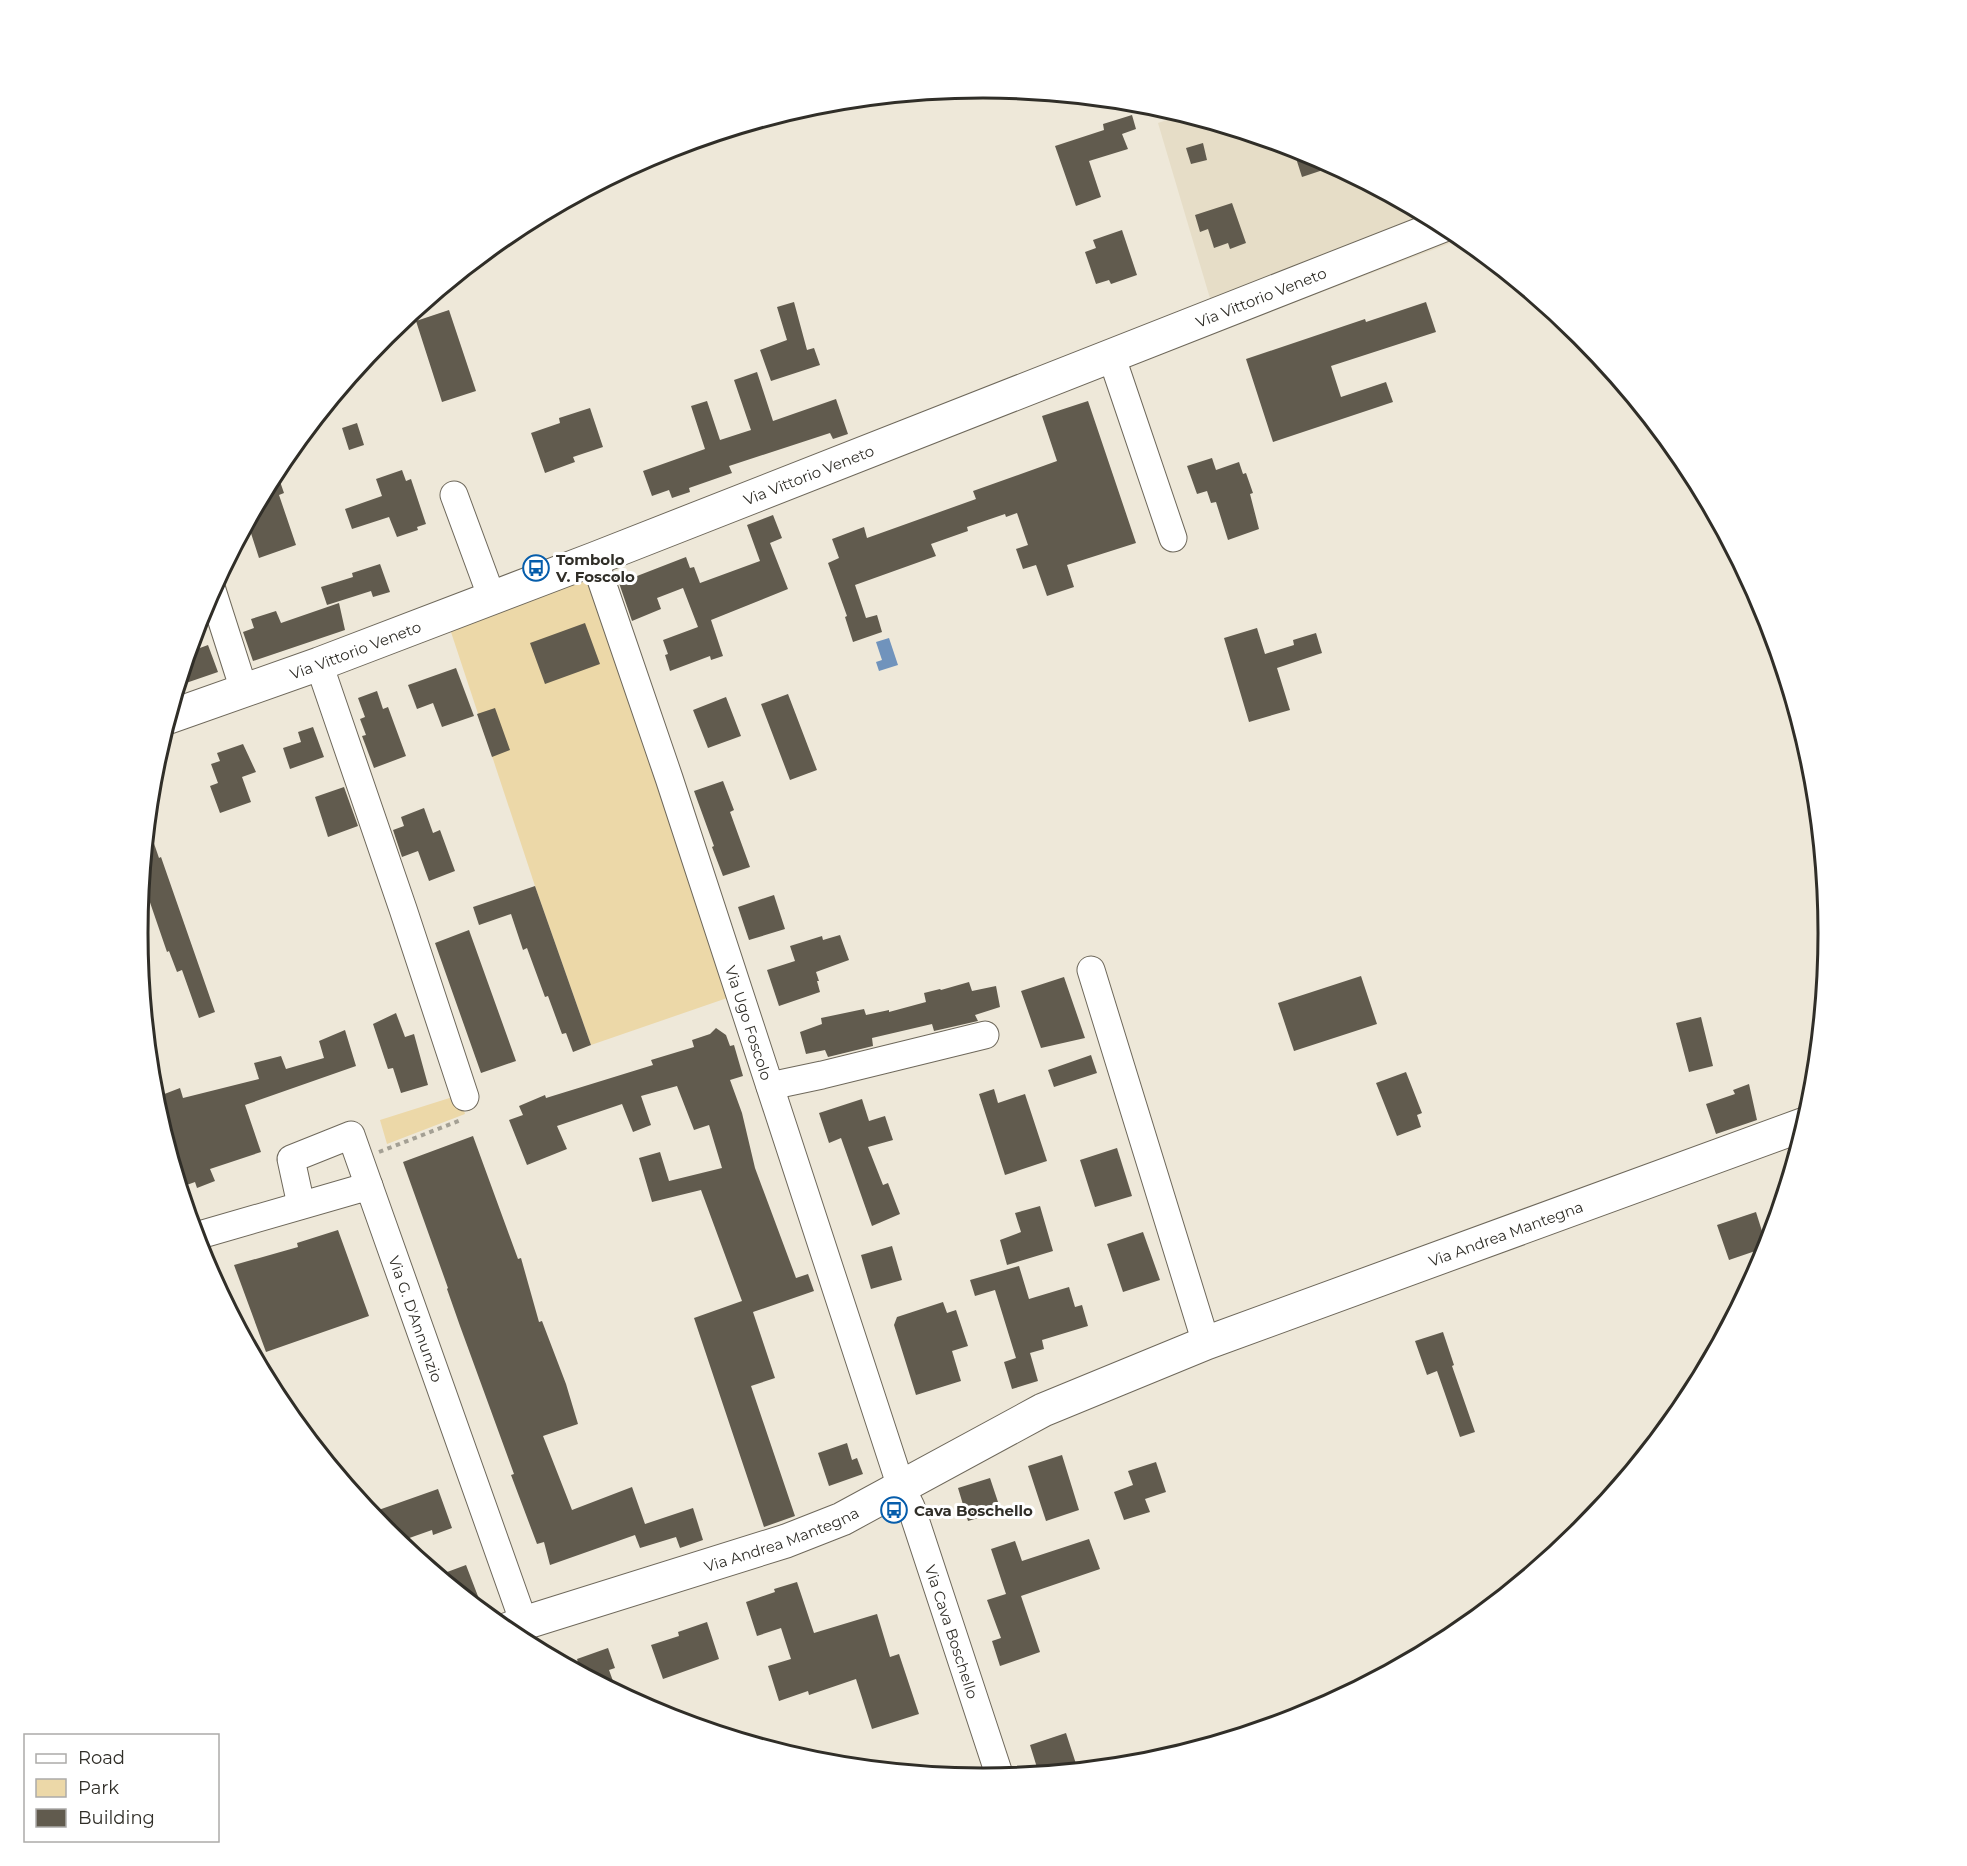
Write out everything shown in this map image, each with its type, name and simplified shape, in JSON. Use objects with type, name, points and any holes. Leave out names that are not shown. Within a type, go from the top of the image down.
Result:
[{"type":"main road","name":"Via Vittorio Veneto","points":[[177,714],[319,664],[594,559],[1434,229]]},
{"type":"main road","name":"Via Andrea Mantegna","points":[[516,1626],[786,1541],[842,1519],[1042,1410],[1206,1342],[1796,1127]]},
{"type":"street","points":[[1111,355],[1173,538]]},
{"type":"street","points":[[454,495],[492,598]]},
{"type":"street","name":"Via Ugo Foscolo","points":[[594,559],[665,767],[901,1487]]},
{"type":"street","points":[[216,603],[244,690]]},
{"type":"street","points":[[319,664],[465,1097]]},
{"type":"street","points":[[1091,970],[1206,1342]]},
{"type":"street","points":[[770,1086],[985,1035]]},
{"type":"street","name":"Via G. D'Annunzio","points":[[301,1205],[291,1159],[351,1135],[515,1625]]},
{"type":"street","points":[[204,1234],[369,1186]]},
{"type":"street","name":"Via Cava Boschello","points":[[901,1487],[912,1507],[996,1768]]},
{"type":"path","points":[[360,1159],[471,1116],[465,1097]]},
{"type":"shaded area","points":[[1169,119],[1200,126],[1303,161],[1401,209],[1453,242],[1222,330],[1209,295],[1158,123]]},
{"type":"green space","points":[[584,576],[593,585],[733,996],[591,1045],[535,886],[449,626]]},
{"type":"green space","points":[[459,1095],[465,1114],[387,1144],[380,1120]]},
{"type":"water","points":[[889,638],[898,665],[879,671],[876,662],[882,660],[876,642]]},
{"type":"building","points":[[1132,115],[1136,129],[1122,134],[1128,149],[1089,161],[1101,197],[1076,206],[1055,146],[1104,130],[1103,124]]},
{"type":"building","points":[[1203,143],[1207,160],[1191,164],[1186,148]]},
{"type":"building","points":[[1296,158],[1323,170],[1302,177]]},
{"type":"building","points":[[1232,203],[1246,243],[1230,249],[1228,243],[1214,248],[1208,229],[1200,232],[1195,215]]},
{"type":"building","points":[[1122,230],[1137,275],[1111,284],[1109,280],[1096,284],[1085,252],[1096,248],[1093,240]]},
{"type":"building","points":[[794,302],[807,350],[814,348],[820,365],[771,381],[760,350],[787,340],[777,307]]},
{"type":"building","points":[[1426,302],[1436,332],[1331,366],[1341,397],[1386,382],[1393,402],[1273,442],[1246,359],[1365,319],[1366,322]]},
{"type":"building","points":[[449,310],[476,391],[442,402],[416,321]]},
{"type":"building","points":[[757,372],[773,421],[836,399],[848,434],[833,439],[830,433],[729,466],[732,473],[689,488],[690,492],[672,498],[669,490],[652,496],[643,471],[705,449],[691,406],[707,401],[720,440],[751,430],[734,380]]},
{"type":"building","points":[[1088,401],[1136,543],[1067,565],[1074,587],[1047,596],[1036,565],[1023,569],[1016,549],[1028,545],[1017,513],[1006,517],[1005,514],[967,527],[968,531],[931,544],[936,556],[855,585],[866,618],[877,615],[882,632],[853,642],[845,617],[847,616],[828,563],[839,558],[832,539],[864,527],[867,538],[976,499],[973,491],[1057,461],[1042,416]]},
{"type":"building","points":[[590,408],[603,447],[573,457],[575,462],[545,473],[531,433],[560,423],[559,418]]},
{"type":"building","points":[[357,423],[364,445],[349,450],[342,428]]},
{"type":"building","points":[[1212,458],[1216,470],[1239,462],[1243,474],[1246,473],[1253,493],[1250,494],[1259,529],[1228,540],[1216,502],[1211,503],[1207,491],[1197,494],[1187,466]]},
{"type":"building","points":[[402,470],[406,481],[411,479],[426,524],[417,527],[418,530],[397,537],[389,517],[352,529],[345,509],[382,496],[376,479]]},
{"type":"building","points":[[280,483],[284,493],[279,495],[296,545],[259,558],[251,532]]},
{"type":"building","points":[[773,515],[782,538],[770,543],[788,589],[711,620],[723,656],[711,660],[710,656],[670,671],[663,640],[698,627],[683,588],[657,598],[661,609],[632,621],[619,583],[686,557],[690,568],[694,567],[700,583],[760,561],[747,525]]},
{"type":"building","points":[[380,564],[390,592],[373,597],[371,591],[327,605],[321,587],[353,577],[352,573]]},
{"type":"building","points":[[339,603],[345,630],[253,661],[243,632],[254,628],[251,619],[276,611],[281,623]]},
{"type":"building","points":[[585,623],[600,664],[545,684],[530,643]]},
{"type":"building","points":[[1257,628],[1265,654],[1294,645],[1293,640],[1316,633],[1322,653],[1277,668],[1290,710],[1249,722],[1224,638]]},
{"type":"building","points":[[208,645],[218,672],[186,683],[192,664],[198,649]]},
{"type":"building","points":[[456,668],[474,716],[442,727],[433,703],[417,709],[408,685]]},
{"type":"building","points":[[377,691],[383,709],[388,707],[406,756],[374,768],[362,736],[366,735],[360,719],[365,717],[358,698]]},
{"type":"building","points":[[788,694],[817,770],[790,780],[761,704]]},
{"type":"building","points":[[726,697],[741,736],[708,748],[693,710]]},
{"type":"building","points":[[495,708],[510,750],[492,757],[477,714]]},
{"type":"building","points":[[313,727],[324,757],[290,769],[283,748],[301,742],[298,732]]},
{"type":"building","points":[[243,744],[256,772],[242,777],[251,802],[220,813],[210,786],[218,783],[211,764],[220,761],[217,753]]},
{"type":"building","points":[[723,781],[734,810],[730,812],[750,867],[723,876],[694,791]]},
{"type":"building","points":[[344,787],[358,826],[328,837],[315,797]]},
{"type":"building","points":[[424,808],[433,833],[440,830],[455,871],[429,881],[418,851],[402,857],[393,830],[404,826],[401,817]]},
{"type":"building","points":[[153,842],[159,858],[161,857],[215,1012],[199,1018],[182,970],[177,972],[169,951],[167,952],[149,900]]},
{"type":"building","points":[[535,886],[591,1045],[573,1052],[566,1033],[562,1034],[548,996],[545,997],[527,948],[523,950],[511,914],[479,925],[473,907]]},
{"type":"building","points":[[774,895],[785,929],[749,940],[738,907]]},
{"type":"building","points":[[469,930],[516,1061],[481,1073],[435,943]]},
{"type":"building","points":[[840,935],[849,960],[816,972],[820,992],[779,1006],[767,970],[795,961],[790,946],[822,936],[823,940]]},
{"type":"building","points":[[1361,976],[1377,1024],[1294,1051],[1278,1003]]},
{"type":"building","points":[[1064,977],[1085,1038],[1041,1048],[1021,991]]},
{"type":"building","points":[[969,982],[972,991],[996,986],[1000,1007],[975,1015],[978,1021],[934,1031],[932,1024],[872,1038],[873,1046],[828,1057],[825,1050],[806,1054],[800,1032],[822,1024],[821,1018],[864,1009],[866,1015],[889,1010],[889,1012],[926,1002],[924,993]]},
{"type":"building","points":[[396,1013],[405,1037],[414,1034],[428,1085],[401,1093],[393,1068],[388,1069],[373,1024]]},
{"type":"building","points":[[1701,1017],[1713,1066],[1689,1072],[1676,1023]]},
{"type":"building","points":[[716,1028],[726,1035],[730,1046],[734,1045],[743,1076],[730,1080],[742,1113],[755,1168],[796,1278],[808,1274],[814,1291],[753,1312],[775,1378],[751,1386],[795,1516],[764,1527],[694,1318],[742,1301],[701,1190],[652,1202],[639,1158],[660,1152],[669,1181],[722,1168],[709,1125],[694,1130],[677,1086],[641,1096],[651,1125],[633,1132],[622,1104],[557,1126],[567,1149],[527,1165],[509,1120],[523,1115],[519,1106],[545,1095],[546,1098],[653,1065],[651,1060],[694,1047],[692,1040],[710,1034]]},
{"type":"building","points":[[345,1030],[356,1066],[245,1105],[261,1152],[210,1169],[215,1181],[197,1188],[195,1182],[187,1185],[164,1094],[180,1088],[183,1098],[259,1079],[254,1063],[281,1056],[286,1069],[324,1058],[319,1041]]},
{"type":"building","points":[[1091,1055],[1097,1073],[1054,1087],[1048,1070]]},
{"type":"building","points":[[1406,1072],[1422,1113],[1417,1115],[1421,1127],[1397,1136],[1376,1083]]},
{"type":"building","points":[[1749,1084],[1757,1120],[1716,1134],[1706,1104],[1735,1094],[1733,1090]]},
{"type":"building","points":[[994,1089],[998,1103],[1025,1094],[1047,1161],[1005,1175],[979,1094]]},
{"type":"building","points":[[862,1099],[869,1121],[885,1116],[893,1140],[868,1147],[883,1185],[888,1183],[900,1214],[872,1226],[841,1138],[829,1143],[819,1113]]},
{"type":"building","points":[[473,1136],[518,1259],[521,1258],[539,1322],[542,1321],[566,1384],[578,1424],[543,1436],[572,1510],[632,1487],[645,1524],[693,1508],[703,1540],[680,1548],[676,1537],[640,1548],[635,1535],[550,1565],[544,1542],[537,1544],[403,1162]]},
{"type":"building","points":[[1117,1148],[1132,1196],[1095,1207],[1080,1160]]},
{"type":"building","points":[[1040,1206],[1053,1251],[1007,1265],[1000,1240],[1021,1232],[1015,1213]]},
{"type":"building","points":[[1756,1212],[1763,1233],[1756,1251],[1729,1260],[1717,1225]]},
{"type":"building","points":[[338,1230],[369,1316],[266,1352],[234,1265],[298,1247],[297,1243]]},
{"type":"building","points":[[1143,1232],[1160,1280],[1123,1292],[1107,1244]]},
{"type":"building","points":[[892,1246],[902,1280],[871,1289],[861,1255]]},
{"type":"building","points":[[1019,1266],[1029,1299],[1069,1287],[1075,1307],[1082,1305],[1088,1326],[1042,1340],[1044,1349],[1030,1353],[1038,1381],[1012,1389],[1004,1362],[1016,1358],[995,1290],[975,1296],[970,1280]]},
{"type":"building","points":[[943,1302],[947,1313],[956,1310],[968,1346],[952,1351],[961,1381],[916,1395],[894,1325],[897,1317]]},
{"type":"building","points":[[1443,1332],[1475,1432],[1460,1437],[1437,1371],[1427,1375],[1415,1341]]},
{"type":"building","points":[[847,1443],[852,1460],[857,1458],[863,1474],[829,1486],[818,1453]]},
{"type":"building","points":[[1062,1455],[1079,1510],[1046,1521],[1028,1466]]},
{"type":"building","points":[[1156,1462],[1166,1492],[1145,1499],[1150,1512],[1124,1520],[1114,1492],[1133,1485],[1128,1471]]},
{"type":"building","points":[[990,1478],[1001,1511],[968,1521],[958,1488]]},
{"type":"building","points":[[438,1489],[452,1528],[433,1535],[432,1530],[408,1538],[379,1510]]},
{"type":"building","points":[[1089,1539],[1100,1569],[1021,1596],[1040,1652],[1000,1666],[992,1641],[1001,1638],[987,1600],[1006,1594],[991,1549],[1015,1541],[1022,1561]]},
{"type":"building","points":[[466,1565],[479,1599],[475,1596],[446,1572]]},
{"type":"building","points":[[797,1582],[814,1633],[877,1614],[890,1657],[899,1654],[919,1714],[872,1729],[856,1679],[809,1695],[808,1691],[779,1701],[768,1666],[791,1659],[781,1628],[757,1636],[746,1602],[775,1592],[774,1589]]},
{"type":"building","points":[[707,1622],[719,1659],[663,1679],[651,1645],[679,1636],[678,1632]]},
{"type":"building","points":[[608,1648],[615,1668],[609,1670],[613,1682],[578,1663],[577,1659]]},
{"type":"building","points":[[1066,1733],[1076,1763],[1037,1767],[1030,1745]]},
{"type":"place","name":"Tombolo V. Foscolo","points":[[536,568]]},
{"type":"place","name":"Cava Boschello","points":[[894,1510]]}]
